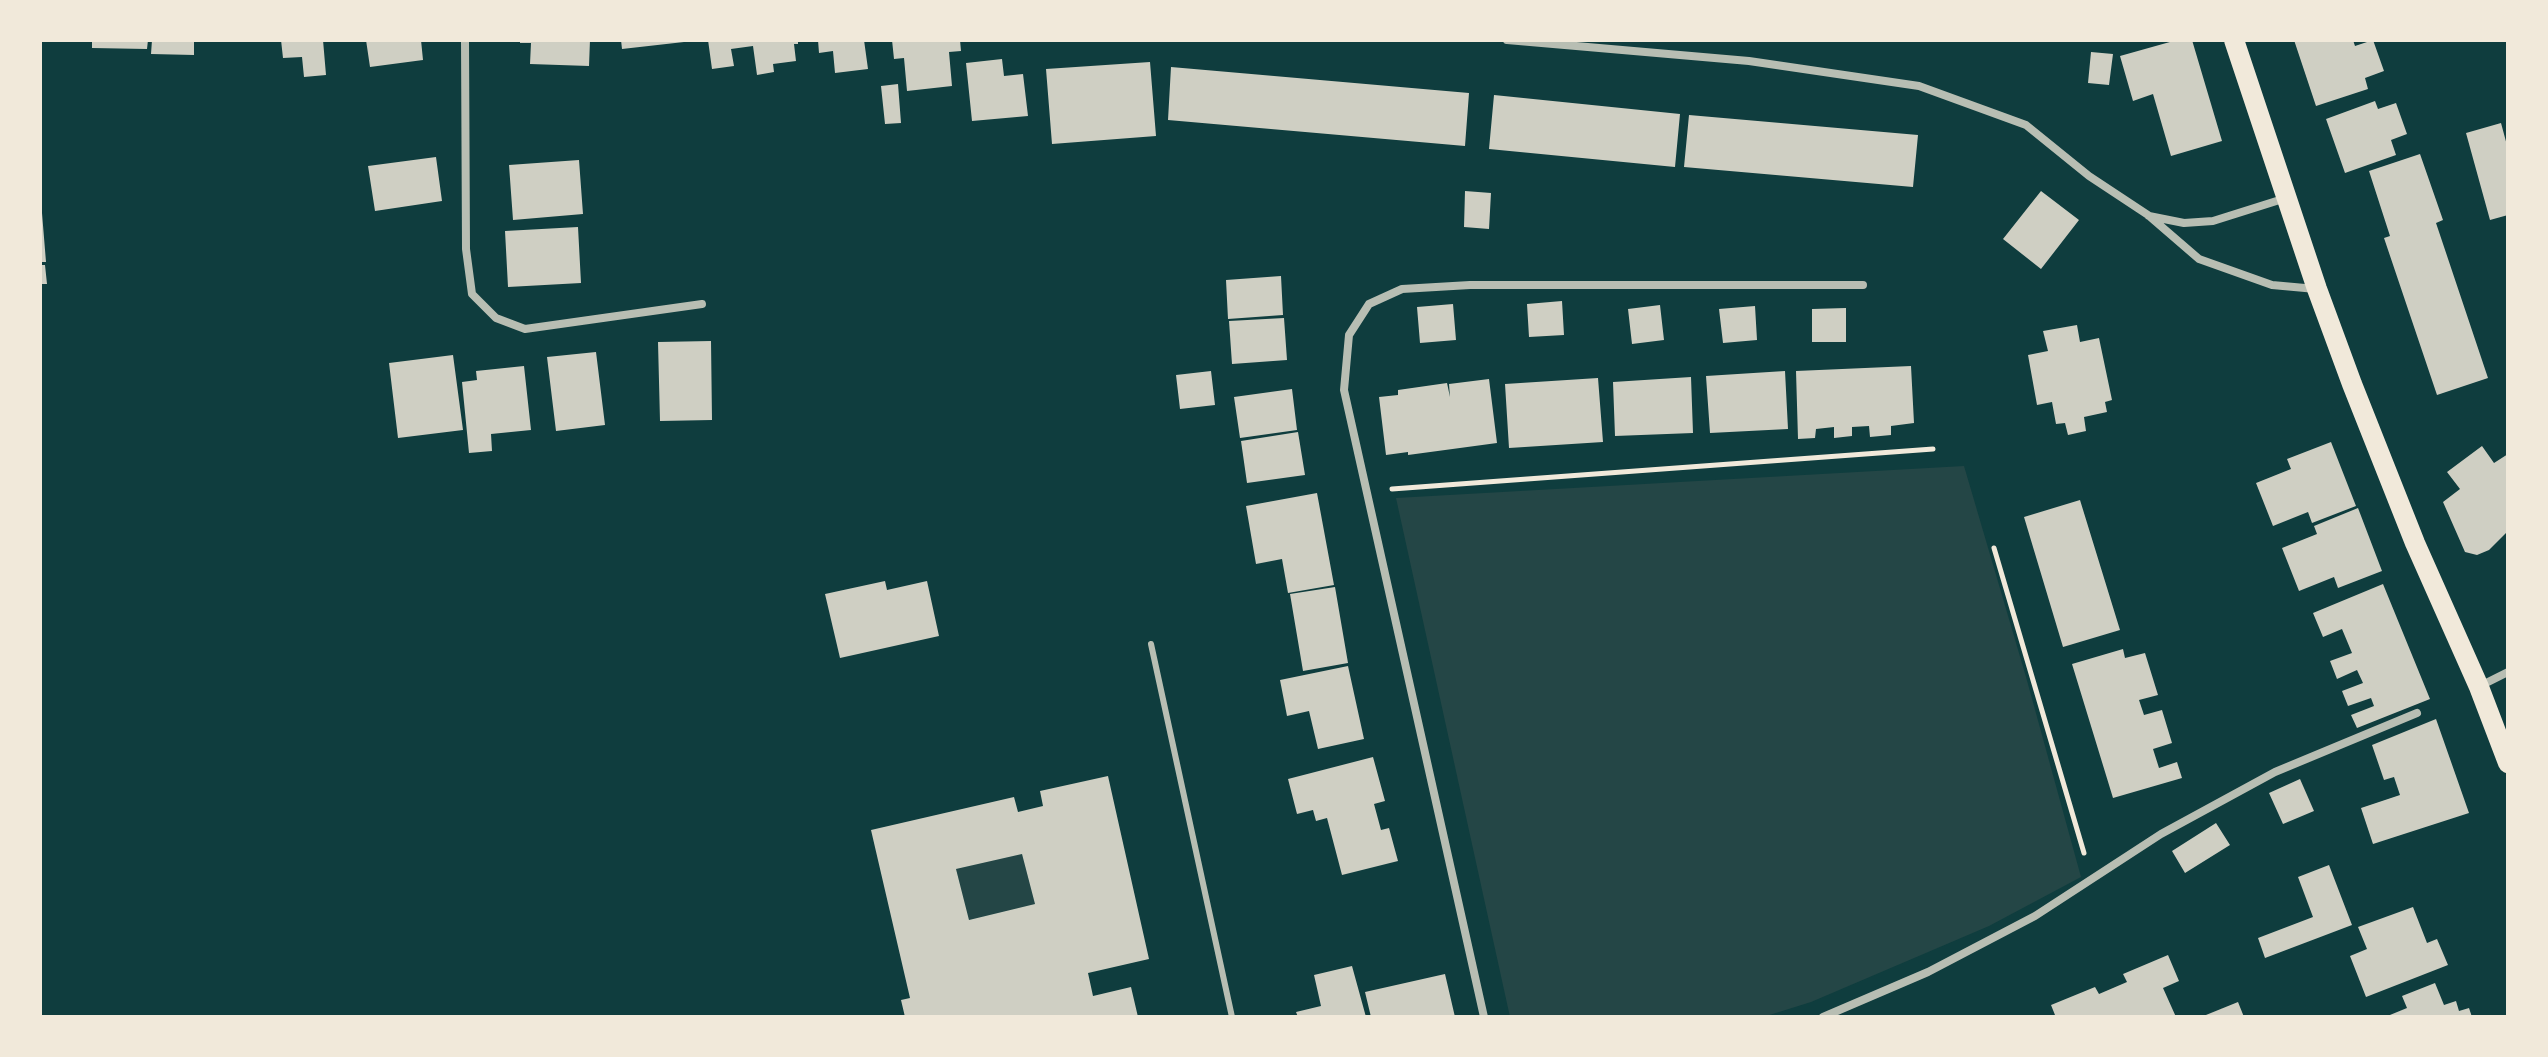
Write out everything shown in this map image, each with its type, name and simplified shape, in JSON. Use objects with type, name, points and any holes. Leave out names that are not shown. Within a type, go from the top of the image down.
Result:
[{"type":"main road","points":[[2234,40],[2317,289],[2415,543],[2479,687],[2508,762]]},
{"type":"street","points":[[465,40],[465,235],[472,294],[496,318],[525,329],[702,304]]},
{"type":"street","points":[[1507,40],[1749,61],[1919,86],[2026,125],[2089,176],[2148,215],[2199,259],[2272,285],[2317,289]]},
{"type":"street","points":[[2148,215],[2184,223],[2213,221],[2286,198]]},
{"type":"street","points":[[1484,1017],[1344,390],[1349,335],[1369,304],[1402,289],[1470,285],[1863,285]]},
{"type":"street","points":[[2479,687],[2508,672]]},
{"type":"street","points":[[1823,1017],[1928,972],[2035,916],[2161,834],[2275,772],[2417,713]]},
{"type":"lane","points":[[1151,644],[1232,1017]]},
{"type":"path","points":[[1367,490],[1933,449]]},
{"type":"path","points":[[1994,548],[2092,881]]},
{"type":"shaded area","points":[[1964,466],[2081,877],[1989,926],[1811,1002],[1763,1017],[1510,1017],[1396,498]]},
{"type":"shaded area","points":[[1022,854],[1035,904],[969,920],[956,869]]},
{"type":"building","points":[[92,40],[148,40],[147,49],[92,48]]},
{"type":"building","points":[[152,40],[194,40],[194,55],[151,54]]},
{"type":"building","points":[[281,40],[323,40],[326,75],[304,77],[302,57],[283,58]]},
{"type":"building","points":[[366,40],[421,40],[423,60],[370,67]]},
{"type":"building","points":[[520,40],[590,40],[589,66],[530,64],[531,43],[520,43]]},
{"type":"building","points":[[621,40],[684,40],[684,42],[622,49]]},
{"type":"building","points":[[708,40],[798,40],[798,44],[794,44],[796,61],[773,64],[774,72],[757,75],[753,46],[731,49],[734,66],[712,69]]},
{"type":"building","points":[[818,40],[864,40],[868,69],[835,73],[833,51],[819,53]]},
{"type":"building","points":[[892,40],[960,40],[961,51],[949,52],[952,86],[907,91],[904,58],[894,59]]},
{"type":"building","points":[[2177,40],[2192,40],[2222,141],[2171,156],[2153,94],[2133,101],[2120,56]]},
{"type":"building","points":[[2294,40],[2353,40],[2355,46],[2373,40],[2384,71],[2365,78],[2368,89],[2316,106]]},
{"type":"building","points":[[2091,52],[2113,54],[2109,85],[2088,83]]},
{"type":"building","points":[[1002,59],[1004,76],[1023,74],[1028,116],[972,121],[966,63]]},
{"type":"building","points":[[1150,62],[1156,136],[1052,144],[1046,69]]},
{"type":"building","points":[[1171,67],[1469,93],[1465,146],[1168,120]]},
{"type":"building","points":[[898,84],[901,123],[885,124],[881,86]]},
{"type":"building","points":[[1494,95],[1680,114],[1675,167],[1489,149]]},
{"type":"building","points":[[2375,101],[2378,109],[2396,103],[2407,134],[2391,140],[2396,155],[2345,173],[2326,119]]},
{"type":"building","points":[[1689,115],[1918,135],[1913,187],[1684,167]]},
{"type":"building","points":[[2501,123],[2508,149],[2508,215],[2490,220],[2466,133]]},
{"type":"building","points":[[2420,154],[2443,220],[2436,223],[2488,378],[2437,395],[2384,238],[2390,236],[2369,171]]},
{"type":"building","points":[[436,157],[442,201],[375,211],[368,166]]},
{"type":"building","points":[[579,160],[583,214],[513,220],[509,165]]},
{"type":"building","points":[[1465,191],[1491,193],[1489,229],[1464,227]]},
{"type":"building","points":[[2041,191],[2079,220],[2041,269],[2003,239]]},
{"type":"building","points":[[42,213],[46,262],[40,262]]},
{"type":"building","points":[[578,227],[581,283],[508,287],[505,231]]},
{"type":"building","points":[[40,265],[45,265],[47,284],[40,284]]},
{"type":"building","points":[[1281,276],[1283,315],[1228,319],[1226,280]]},
{"type":"building","points":[[1562,301],[1564,335],[1529,337],[1527,304]]},
{"type":"building","points":[[1453,304],[1456,340],[1420,343],[1417,307]]},
{"type":"building","points":[[1660,305],[1664,340],[1632,344],[1628,309]]},
{"type":"building","points":[[1755,306],[1757,340],[1723,343],[1719,309]]},
{"type":"building","points":[[1846,308],[1846,342],[1812,342],[1812,309]]},
{"type":"building","points":[[1284,318],[1287,360],[1232,364],[1229,321]]},
{"type":"building","points":[[2077,325],[2080,342],[2099,338],[2112,400],[2105,402],[2107,412],[2084,417],[2086,431],[2068,435],[2065,423],[2056,424],[2052,402],[2037,405],[2028,355],[2048,351],[2043,331]]},
{"type":"building","points":[[711,341],[712,420],[660,421],[658,342]]},
{"type":"building","points":[[596,352],[605,425],[556,431],[547,357]]},
{"type":"building","points":[[453,355],[463,430],[398,438],[389,363]]},
{"type":"building","points":[[524,366],[531,430],[491,434],[492,451],[469,453],[462,382],[477,380],[476,371]]},
{"type":"building","points":[[1911,366],[1914,423],[1891,426],[1891,435],[1870,437],[1869,426],[1852,427],[1852,436],[1834,438],[1834,427],[1816,429],[1815,438],[1798,439],[1796,371]]},
{"type":"building","points":[[1211,371],[1215,405],[1180,409],[1176,375]]},
{"type":"building","points":[[1785,371],[1788,429],[1710,433],[1706,376]]},
{"type":"building","points":[[1691,377],[1693,433],[1615,436],[1613,382]]},
{"type":"building","points":[[1598,378],[1603,442],[1509,448],[1505,384]]},
{"type":"building","points":[[1489,379],[1497,443],[1386,455],[1379,397],[1398,395],[1398,390],[1447,383],[1450,397],[1449,384]]},
{"type":"building","points":[[1292,389],[1297,430],[1240,438],[1234,397]]},
{"type":"building","points":[[1298,432],[1305,475],[1247,483],[1241,441]]},
{"type":"building","points":[[2331,442],[2356,506],[2312,523],[2308,512],[2273,526],[2256,483],[2291,469],[2287,459]]},
{"type":"building","points":[[2482,446],[2494,463],[2508,454],[2508,531],[2489,550],[2477,555],[2465,552],[2443,502],[2460,489],[2447,472]]},
{"type":"building","points":[[1317,493],[1334,585],[1288,593],[1282,559],[1256,564],[1246,506]]},
{"type":"building","points":[[2080,500],[2120,630],[2063,647],[2024,517]]},
{"type":"building","points":[[2358,508],[2382,571],[2338,588],[2334,577],[2299,591],[2282,548],[2317,534],[2314,526]]},
{"type":"building","points":[[885,581],[887,590],[927,581],[939,636],[840,658],[825,594]]},
{"type":"building","points":[[2383,584],[2430,699],[2357,728],[2351,715],[2374,706],[2371,698],[2348,706],[2342,691],[2363,683],[2357,670],[2337,679],[2330,661],[2352,653],[2342,629],[2323,637],[2313,613]]},
{"type":"building","points":[[1335,587],[1348,663],[1303,671],[1290,594]]},
{"type":"building","points":[[2123,649],[2125,658],[2145,653],[2158,695],[2139,700],[2144,715],[2162,710],[2172,743],[2153,749],[2159,768],[2177,762],[2182,778],[2113,798],[2072,664]]},
{"type":"building","points":[[1348,666],[1364,739],[1318,749],[1309,711],[1287,716],[1280,680]]},
{"type":"building","points":[[2436,719],[2469,813],[2373,844],[2361,808],[2400,795],[2394,777],[2384,780],[2372,745]]},
{"type":"building","points":[[1373,757],[1385,801],[1374,804],[1381,830],[1389,828],[1398,861],[1342,875],[1327,818],[1316,821],[1313,810],[1297,814],[1288,779]]},
{"type":"building","points":[[1108,776],[1149,959],[1088,973],[1093,996],[1131,987],[1138,1017],[905,1017],[901,1000],[910,998],[871,830],[1014,797],[1018,812],[1043,806],[1040,791]],"holes":[[[1022,854],[1035,904],[969,920],[956,869]]]},
{"type":"building","points":[[2300,779],[2314,811],[2283,824],[2269,793]]},
{"type":"building","points":[[2216,823],[2230,845],[2185,873],[2172,851]]},
{"type":"building","points":[[2329,865],[2352,925],[2265,958],[2258,938],[2313,917],[2298,877]]},
{"type":"building","points":[[2413,907],[2427,943],[2437,939],[2448,965],[2366,997],[2350,956],[2367,949],[2358,927]]},
{"type":"building","points":[[2168,955],[2179,981],[2163,988],[2176,1017],[2049,1017],[2055,1015],[2051,1005],[2095,987],[2099,994],[2127,982],[2123,974]]},
{"type":"building","points":[[1352,966],[1366,1017],[1298,1017],[1296,1012],[1321,1006],[1314,975]]},
{"type":"building","points":[[1445,974],[1455,1017],[1371,1017],[1365,992]]},
{"type":"building","points":[[2435,983],[2444,1005],[2456,1001],[2459,1011],[2469,1008],[2472,1017],[2385,1017],[2407,1008],[2402,996]]},
{"type":"building","points":[[2238,1002],[2244,1017],[2201,1017]]}]
